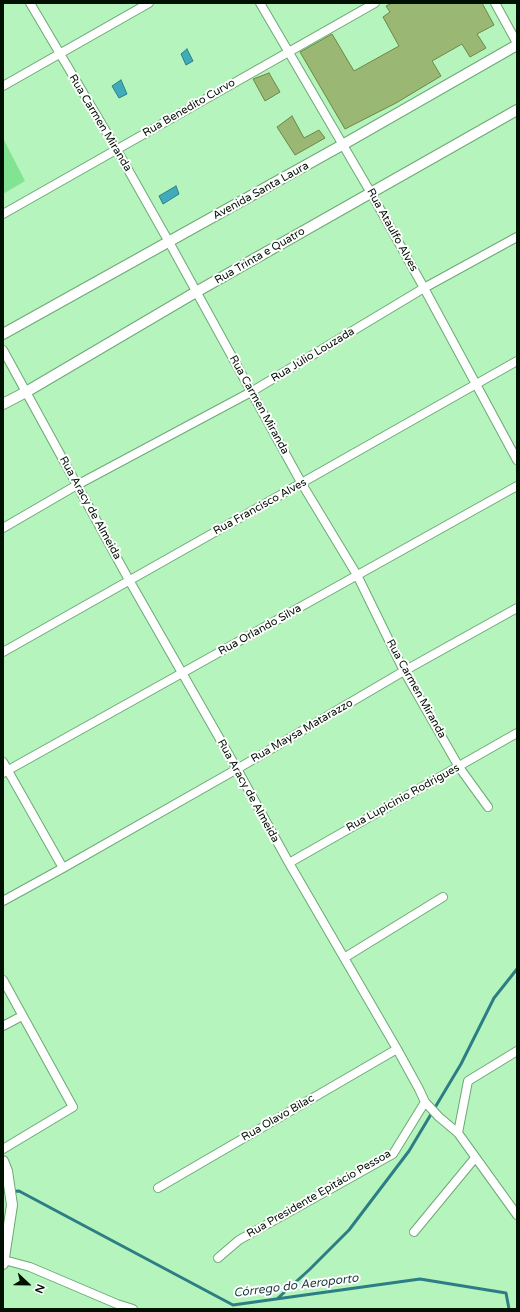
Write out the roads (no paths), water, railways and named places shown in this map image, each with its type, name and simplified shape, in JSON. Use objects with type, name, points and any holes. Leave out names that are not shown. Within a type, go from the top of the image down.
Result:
[{"type":"street","name":"Rua Carmen Miranda","points":[[30,3],[117,150],[302,484],[357,575],[404,671],[459,767],[488,807]]},
{"type":"street","points":[[3,86],[149,3]]},
{"type":"street","name":"Rua Ataulfo Alves","points":[[260,3],[344,144],[477,384],[517,460]]},
{"type":"street","name":"Rua Benedito Curvo","points":[[3,214],[375,3]]},
{"type":"street","points":[[495,3],[517,44]]},
{"type":"street","name":"Avenida Santa Laura","points":[[3,334],[344,144],[517,44]]},
{"type":"street","name":"Rua Trinta e Quatro","points":[[3,404],[196,292],[517,110]]},
{"type":"street","name":"Rua Júlio Louzada","points":[[3,528],[77,485],[251,392],[424,288],[517,237]]},
{"type":"street","name":"Rua Aracy de Almeida","points":[[3,350],[129,580],[237,769],[288,862],[428,1105],[439,1117],[458,1133],[517,1215]]},
{"type":"street","name":"Rua Francisco Alves","points":[[3,652],[517,361]]},
{"type":"street","name":"Rua Orlando Silva","points":[[5,772],[517,486]]},
{"type":"street","name":"Rua Maysa Matarazzo","points":[[3,901],[237,769],[404,671],[517,608]]},
{"type":"street","name":"Rua Lupicinio Rodrigues","points":[[288,862],[517,733]]},
{"type":"street","points":[[3,762],[5,772],[63,868]]},
{"type":"street","points":[[344,958],[443,897]]},
{"type":"street","points":[[3,980],[73,1107],[3,1149]]},
{"type":"street","points":[[3,1026],[22,1016]]},
{"type":"street","name":"Rua Olavo Bilac","points":[[158,1188],[397,1049]]},
{"type":"street","points":[[458,1133],[468,1080],[517,1051]]},
{"type":"street","name":"Rua Presidente Epitácio Pessoa","points":[[218,1258],[239,1240],[393,1154],[428,1105]]},
{"type":"street","points":[[414,1232],[476,1158]]},
{"type":"street","points":[[3,1161],[7,1171],[12,1205],[3,1262],[30,1267],[117,1304],[133,1309]]},
{"type":"water","points":[[187,49],[193,61],[186,65],[181,54]]},
{"type":"water","points":[[121,80],[127,94],[119,98],[112,86]]},
{"type":"water","points":[[176,186],[179,194],[163,204],[159,196]]},
{"type":"waterway","points":[[278,1298],[309,1270],[349,1230],[409,1151],[461,1064],[494,998],[517,969]]},
{"type":"waterway","name":"Córrego do Aeroporto","points":[[3,1192],[19,1191],[233,1305],[420,1279],[506,1293],[509,1309]]}]
